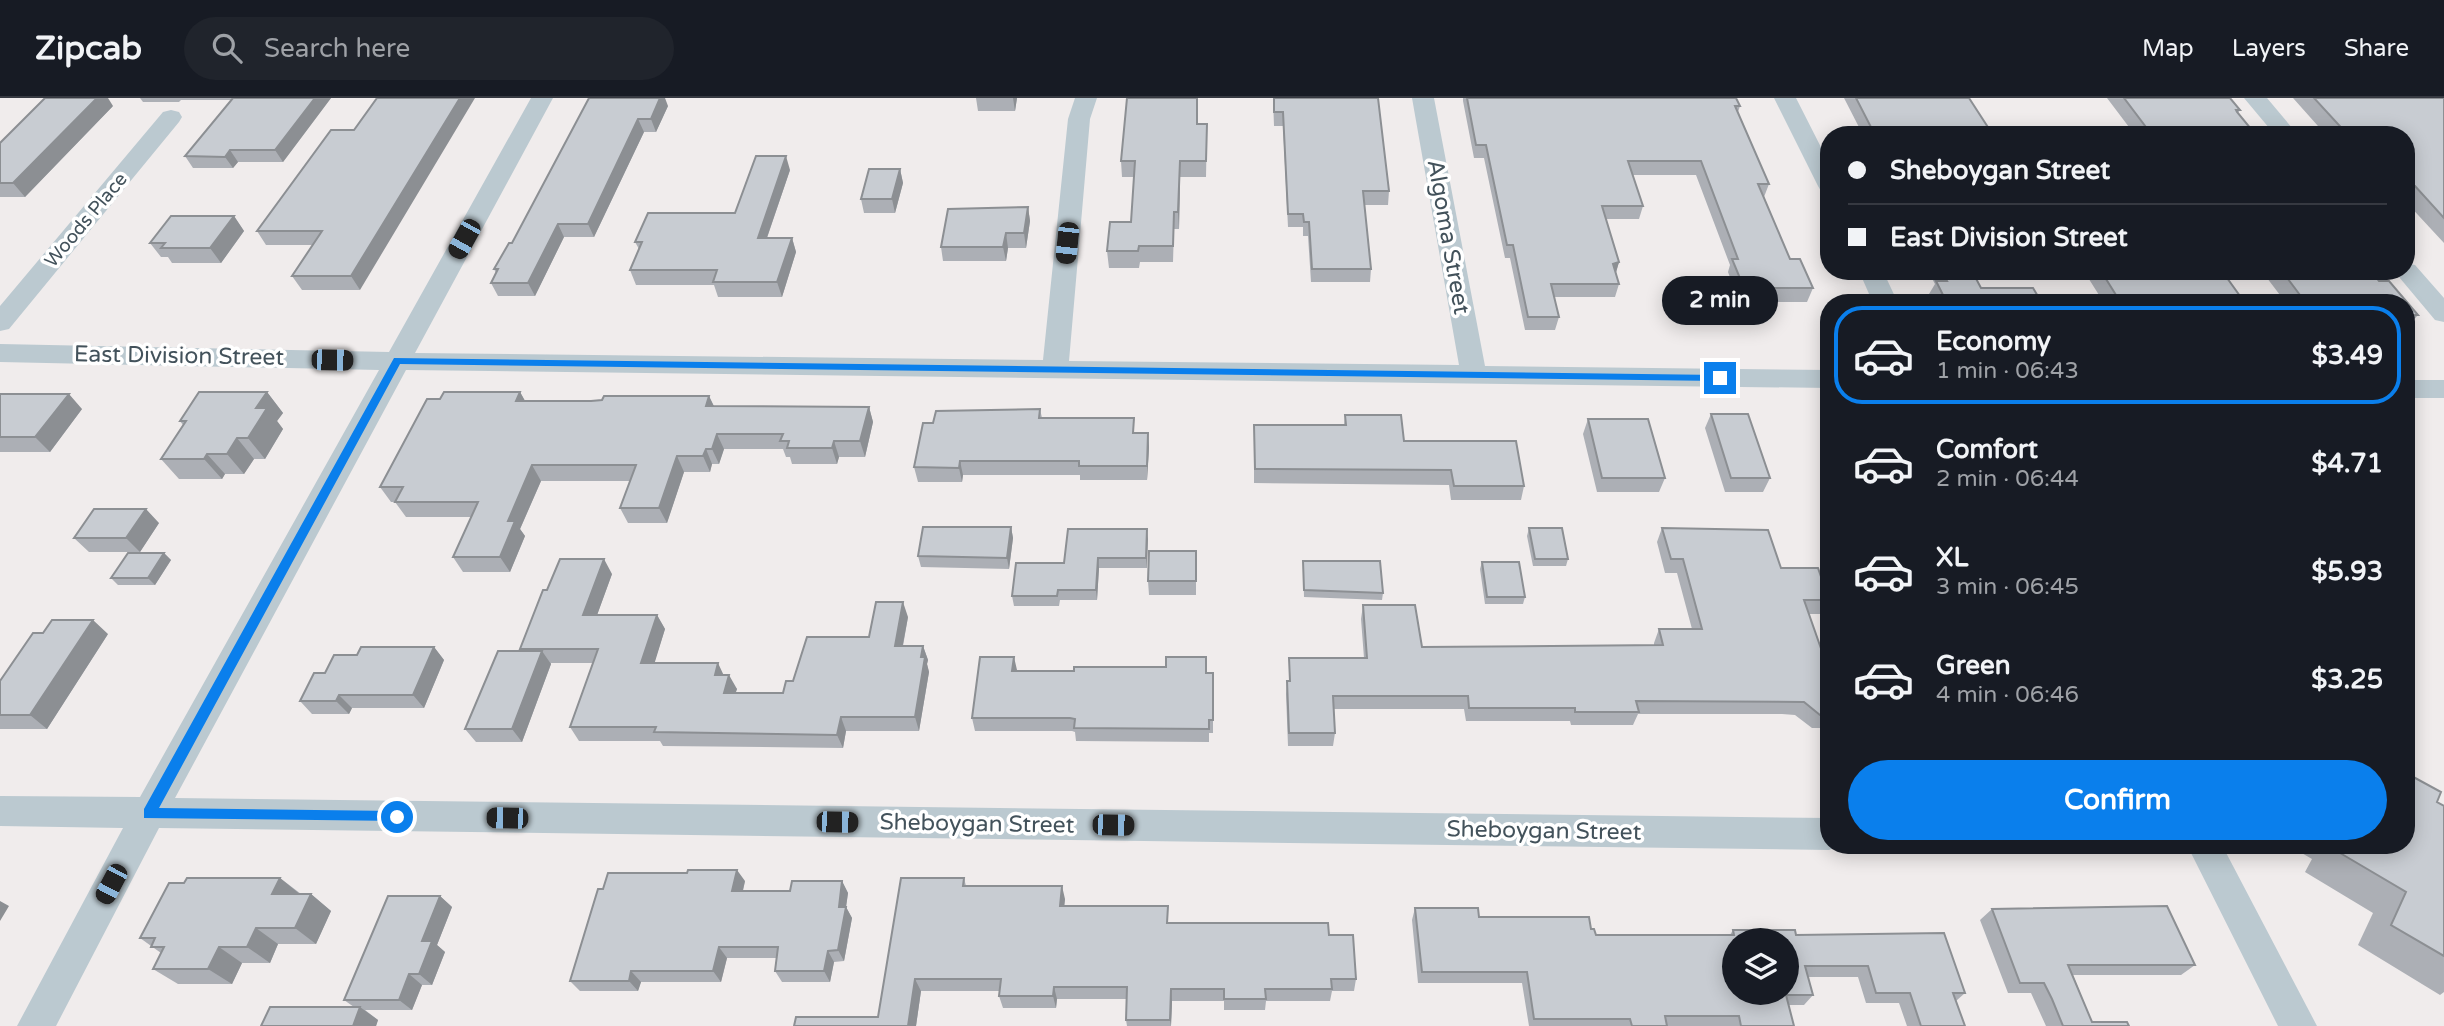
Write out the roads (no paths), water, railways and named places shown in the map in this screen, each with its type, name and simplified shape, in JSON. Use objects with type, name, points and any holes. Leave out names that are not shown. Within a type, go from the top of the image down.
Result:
[{"type":"street","points":[[36,1026],[149,813],[542,98]]},
{"type":"street","points":[[1055,369],[1079,119],[1086,98]]},
{"type":"street","name":"Algoma Street","points":[[1423,98],[1474,375]]},
{"type":"street","points":[[1786,98],[1820,168]]},
{"type":"street","points":[[2255,98],[2279,126]]},
{"type":"street","name":"Woods Place","points":[[0,323],[171,117]]},
{"type":"street","points":[[2414,280],[2444,314]]},
{"type":"street","name":"East Division Street","points":[[0,353],[397,361],[1820,379]]},
{"type":"street","points":[[2415,389],[2444,389]]},
{"type":"street","name":"Sheboygan Street","points":[[0,811],[1820,834]]},
{"type":"street","points":[[2209,854],[2298,1026]]}]
